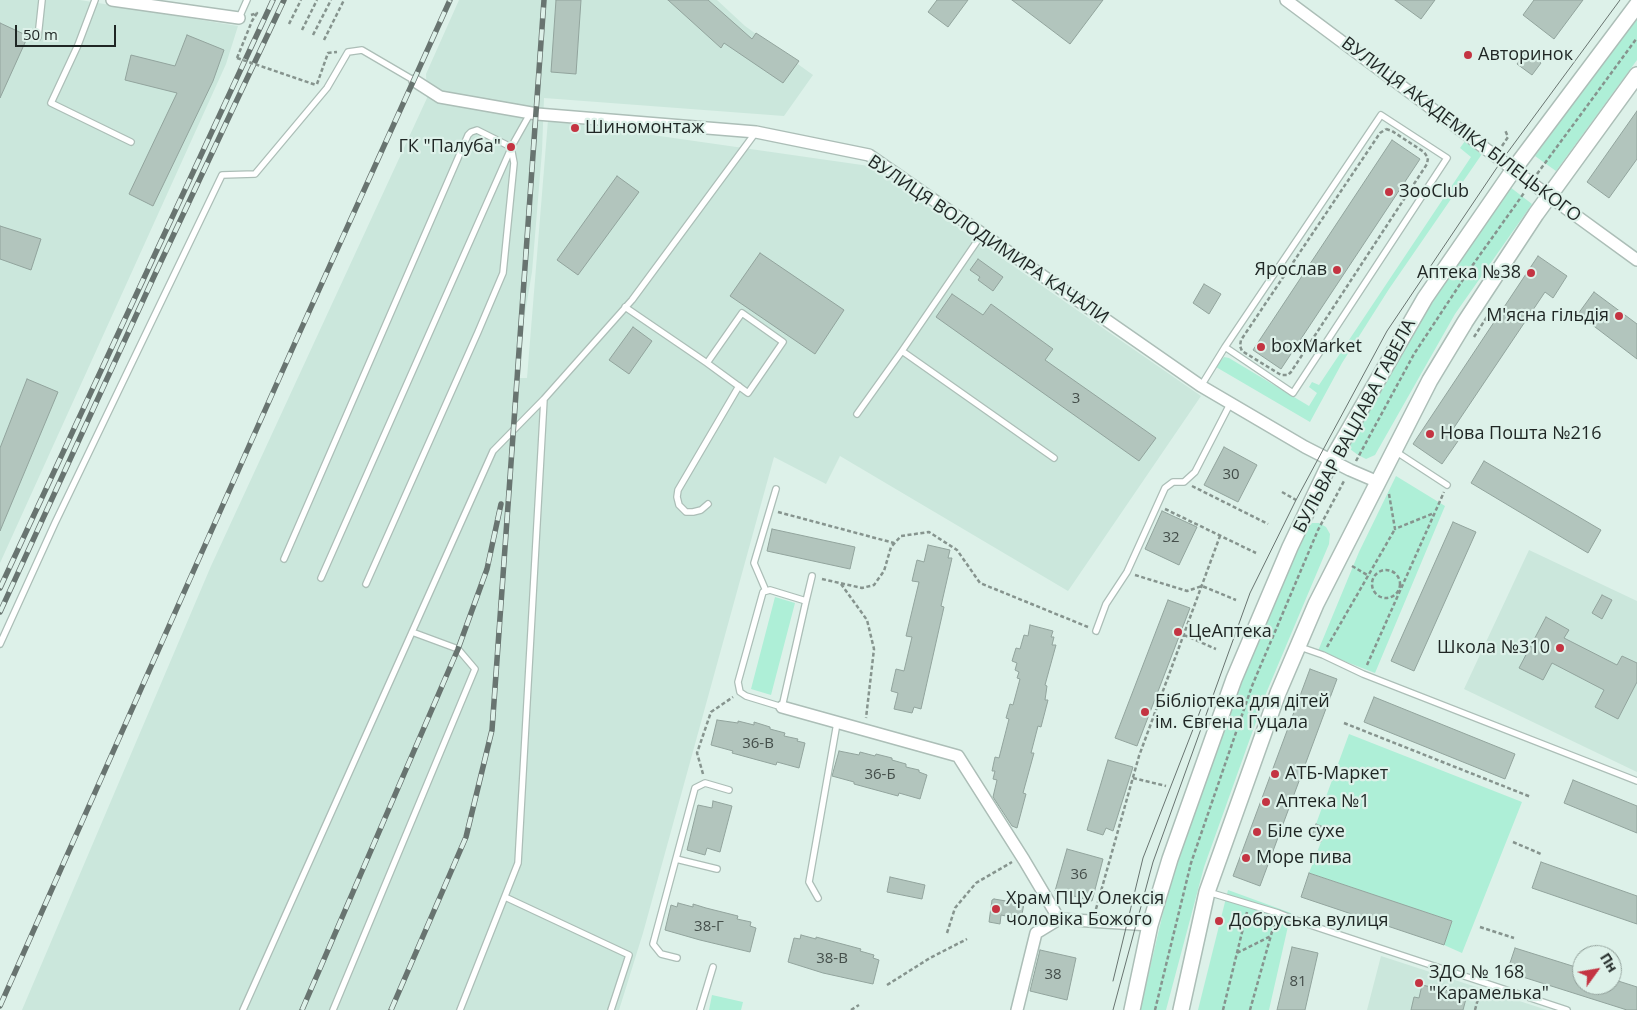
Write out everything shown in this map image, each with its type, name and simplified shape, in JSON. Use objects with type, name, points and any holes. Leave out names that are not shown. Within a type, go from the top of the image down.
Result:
[{"type":"main road","name":"БУЛЬВАР ВАЦЛАВА ГАВЕЛА","points":[[1132,1010],[1150,925],[1170,859],[1234,680],[1290,547],[1331,461],[1425,298],[1514,169],[1637,4]]},
{"type":"main road","points":[[1181,1010],[1207,892],[1278,693],[1316,604],[1393,450],[1430,380],[1465,322],[1549,196],[1637,75]]},
{"type":"street","points":[[112,0],[145,2],[239,18]]},
{"type":"street","name":"ВУЛИЦЯ АКАДЕМІКА БІЛЕЦЬКОГО","points":[[1286,0],[1637,260]]},
{"type":"street","name":"ВУЛИЦЯ ВОЛОДИМИРА КАЧАЛИ","points":[[415,81],[440,97],[531,112],[756,132],[869,155],[1201,386],[1331,461],[1378,482]]},
{"type":"street","points":[[782,707],[939,749],[958,756],[1022,856],[1059,919]]},
{"type":"street","points":[[1017,1010],[1036,933],[1059,919],[1150,925]]},
{"type":"lane","points":[[38,37],[42,0]]},
{"type":"lane","points":[[95,0],[78,45],[50,103],[131,142]]},
{"type":"lane","points":[[239,18],[247,0]]},
{"type":"lane","points":[[0,644],[55,523],[222,175],[255,174],[327,88],[348,52],[362,50],[415,81]]},
{"type":"lane","points":[[321,578],[512,147],[531,112]]},
{"type":"lane","points":[[1201,386],[1226,347],[1381,115],[1446,158],[1293,392],[1226,347]]},
{"type":"lane","points":[[284,558],[468,135],[477,130],[512,147]]},
{"type":"lane","points":[[243,1010],[494,451],[625,307],[756,132]]},
{"type":"lane","points":[[366,584],[503,272],[514,163],[512,147]]},
{"type":"lane","points":[[857,414],[982,234]]},
{"type":"lane","points":[[625,307],[748,393],[783,342],[742,313],[707,363]]},
{"type":"lane","points":[[902,351],[1054,458]]},
{"type":"lane","points":[[708,504],[701,510],[686,512],[679,505],[678,490],[738,386]]},
{"type":"lane","points":[[460,1010],[518,863],[544,398]]},
{"type":"lane","points":[[1096,631],[1106,604],[1127,572],[1168,485],[1173,482],[1184,482],[1194,472],[1230,404]]},
{"type":"lane","points":[[1393,450],[1448,485]]},
{"type":"lane","points":[[766,591],[754,563],[776,490]]},
{"type":"lane","points":[[806,601],[770,590],[762,595],[738,682],[740,692],[746,696],[782,707],[812,576]]},
{"type":"lane","points":[[333,1010],[475,669],[458,649],[412,632]]},
{"type":"lane","points":[[1299,646],[1363,674],[1637,781]]},
{"type":"lane","points":[[818,898],[809,882],[837,723]]},
{"type":"lane","points":[[677,958],[662,954],[653,944],[695,788],[705,783],[729,790]]},
{"type":"lane","points":[[676,859],[717,869]]},
{"type":"lane","points":[[1207,892],[1278,913],[1567,1010]]},
{"type":"lane","points":[[505,897],[629,955],[611,1010]]},
{"type":"lane","points":[[700,1010],[713,968]]},
{"type":"path","points":[[289,24],[301,0]]},
{"type":"path","points":[[302,30],[317,0]]},
{"type":"path","points":[[314,35],[331,0]]},
{"type":"path","points":[[324,40],[344,0]]},
{"type":"path","points":[[252,21],[237,58],[316,86],[328,53]]},
{"type":"path","points":[[1386,129],[1392,131],[1424,152],[1428,158],[1427,164],[1291,372],[1288,375],[1281,375],[1242,351],[1240,346],[1241,340],[1380,133],[1386,129]]},
{"type":"path","points":[[1498,151],[1508,137],[1505,130]]},
{"type":"path","points":[[1473,339],[1494,307]]},
{"type":"path","points":[[1184,482],[1268,524]]},
{"type":"path","points":[[1363,674],[1448,485]]},
{"type":"path","points":[[1282,492],[1296,500]]},
{"type":"path","points":[[1388,494],[1395,529]]},
{"type":"path","points":[[1157,505],[1256,553]]},
{"type":"path","points":[[770,509],[894,543]]},
{"type":"path","points":[[1323,655],[1395,529],[1436,512]]},
{"type":"path","points":[[812,576],[862,588],[874,585],[884,571],[891,547],[901,536],[929,532],[957,550],[980,582],[1096,631]]},
{"type":"path","points":[[1092,921],[1139,756],[1220,536]]},
{"type":"path","points":[[1348,564],[1373,578]]},
{"type":"path","points":[[1382,570],[1388,570],[1394,572],[1399,580],[1401,589],[1391,597],[1381,598],[1372,590],[1371,584],[1373,578],[1382,570]]},
{"type":"path","points":[[1127,572],[1187,591],[1202,586],[1236,600]]},
{"type":"path","points":[[840,583],[867,620],[874,649],[865,730]]},
{"type":"path","points":[[1184,635],[1216,649]]},
{"type":"path","points":[[705,783],[697,753],[711,712],[740,692]]},
{"type":"path","points":[[1344,723],[1530,797]]},
{"type":"path","points":[[1133,778],[1166,786]]},
{"type":"path","points":[[1513,842],[1541,854]]},
{"type":"path","points":[[947,933],[955,908],[976,882],[1022,856]]},
{"type":"path","points":[[1223,1010],[1249,904]]},
{"type":"path","points":[[1250,1010],[1278,913]]},
{"type":"path","points":[[1480,928],[1514,938]]},
{"type":"path","points":[[1237,953],[1271,936]]},
{"type":"path","points":[[887,985],[967,938]]},
{"type":"path","points":[[1475,1010],[1479,995]]},
{"type":"path","points":[[851,1010],[860,1005]]},
{"type":"shaded area","points":[[0,0],[80,0],[238,26],[226,64],[0,563]]},
{"type":"shaded area","points":[[459,0],[717,0],[745,26],[813,75],[784,116],[544,98],[542,151],[532,272],[514,378],[527,378],[548,120],[869,166],[1201,396],[1068,591],[840,456],[826,484],[774,457],[643,933],[619,1010],[22,1010],[211,566],[427,98],[426,74]]},
{"type":"shaded area","name":"Школа №310","points":[[1529,550],[1637,601],[1637,772],[1464,689]]},
{"type":"shaded area","name":"ЗДО № 168 \"Карамелька\"","points":[[1381,956],[1547,1010],[1367,1010]]},
{"type":"green space","points":[[1637,16],[1637,60],[1556,171],[1535,156]]},
{"type":"green space","points":[[1465,141],[1482,154],[1389,289],[1342,363],[1310,422],[1216,367],[1224,357],[1229,358],[1309,406],[1317,393],[1309,387],[1312,382],[1319,385],[1471,157],[1460,148]]},
{"type":"green space","points":[[1510,187],[1532,204],[1455,314],[1375,455],[1366,459],[1358,455],[1350,449],[1349,440],[1432,303]]},
{"type":"green space","points":[[1396,476],[1445,506],[1375,673],[1318,651],[1359,552]]},
{"type":"green space","points":[[1309,523],[1319,523],[1326,527],[1330,534],[1329,544],[1267,691],[1204,867],[1166,1010],[1140,1010],[1175,862],[1236,682]]},
{"type":"green space","points":[[775,597],[795,603],[771,695],[751,689]]},
{"type":"green space","points":[[1349,734],[1522,802],[1462,953],[1444,945],[1452,921],[1309,873],[1326,829],[1316,824]]},
{"type":"green space","points":[[1228,890],[1291,913],[1269,1010],[1198,1010]]},
{"type":"green space","points":[[712,995],[743,1002],[741,1010],[709,1010]]},
{"type":"building","points":[[556,0],[581,0],[576,74],[551,72]]},
{"type":"building","points":[[668,0],[708,0],[752,39],[756,33],[799,61],[783,83],[724,43],[721,48]]},
{"type":"building","points":[[937,0],[968,0],[948,27],[928,12]]},
{"type":"building","points":[[1012,0],[1103,0],[1070,44]]},
{"type":"building","points":[[1395,0],[1435,0],[1421,19]]},
{"type":"building","points":[[1534,0],[1583,0],[1554,39],[1523,15]]},
{"type":"building","points":[[0,23],[28,36],[0,98]]},
{"type":"building","points":[[187,35],[224,50],[213,81],[153,206],[129,194],[177,93],[125,80],[131,55],[175,66]]},
{"type":"building","points":[[1527,51],[1541,63],[1532,75],[1517,64]]},
{"type":"building","points":[[1637,111],[1637,159],[1609,198],[1587,182]]},
{"type":"building","points":[[1392,140],[1420,159],[1281,369],[1253,350]]},
{"type":"building","points":[[617,176],[639,192],[578,275],[557,260]]},
{"type":"building","points":[[0,226],[41,239],[31,270],[0,259]]},
{"type":"building","points":[[760,253],[844,310],[815,354],[730,296]]},
{"type":"building","points":[[1538,256],[1567,276],[1553,298],[1545,292],[1449,435],[1458,441],[1442,464],[1413,444]]},
{"type":"building","points":[[978,259],[1003,277],[993,291],[978,280],[980,277],[970,270]]},
{"type":"building","points":[[1204,284],[1221,294],[1209,314],[1193,303]]},
{"type":"building","points":[[1594,292],[1637,324],[1637,359],[1578,314]]},
{"type":"building","points":[[952,294],[983,315],[991,304],[1053,349],[1045,360],[1156,438],[1139,461],[936,317]]},
{"type":"building","points":[[633,327],[652,341],[629,374],[609,360]]},
{"type":"building","points":[[27,379],[58,392],[0,531],[0,448]]},
{"type":"building","points":[[1224,447],[1257,465],[1238,502],[1204,485]]},
{"type":"building","points":[[1484,461],[1601,530],[1588,553],[1471,483]]},
{"type":"building","points":[[1162,511],[1197,527],[1179,565],[1145,549]]},
{"type":"building","points":[[1453,522],[1476,532],[1414,671],[1391,661]]},
{"type":"building","points":[[772,529],[855,547],[850,569],[767,551]]},
{"type":"building","points":[[928,545],[950,550],[948,558],[952,558],[941,606],[944,607],[921,709],[914,707],[912,713],[894,709],[898,693],[891,691],[896,669],[904,671],[912,637],[906,636],[919,582],[912,581],[917,560],[924,562]]},
{"type":"building","points":[[1602,595],[1612,600],[1602,619],[1592,613]]},
{"type":"building","points":[[1168,600],[1190,608],[1137,746],[1115,738]]},
{"type":"building","points":[[1546,617],[1569,630],[1564,638],[1617,665],[1622,656],[1637,663],[1637,682],[1618,719],[1595,707],[1604,690],[1552,663],[1543,680],[1519,668]]},
{"type":"building","points":[[1030,625],[1053,631],[1051,637],[1054,637],[1052,645],[1056,645],[1045,685],[1047,686],[1045,700],[1048,700],[1041,727],[1038,726],[1031,753],[1034,753],[1023,793],[1026,794],[1017,828],[1012,826],[993,797],[997,780],[993,779],[995,771],[992,771],[995,757],[999,758],[1009,719],[1006,718],[1010,704],[1013,705],[1020,679],[1017,678],[1019,672],[1015,670],[1017,663],[1012,661],[1016,648],[1020,649],[1024,635],[1028,636]]},
{"type":"building","points":[[1310,669],[1337,679],[1260,886],[1233,876]]},
{"type":"building","points":[[1374,697],[1515,754],[1505,779],[1364,722]]},
{"type":"building","points":[[717,720],[738,723],[738,721],[754,725],[754,722],[785,733],[784,736],[798,739],[797,741],[805,743],[799,768],[777,762],[776,765],[711,745]]},
{"type":"building","points":[[839,751],[859,755],[860,752],[875,756],[876,754],[892,758],[892,760],[906,764],[906,767],[919,770],[919,772],[927,775],[920,799],[899,793],[898,796],[832,776]]},
{"type":"building","points":[[1108,760],[1133,767],[1113,831],[1106,828],[1103,835],[1087,830]]},
{"type":"building","points":[[1573,780],[1637,806],[1637,833],[1564,803]]},
{"type":"building","points":[[713,801],[732,806],[720,852],[707,848],[705,855],[687,850],[698,805],[712,808]]},
{"type":"building","points":[[1316,824],[1326,828],[1321,842],[1311,838]]},
{"type":"building","points":[[1067,849],[1103,859],[1092,901],[1055,891]]},
{"type":"building","points":[[1541,862],[1637,896],[1637,924],[1532,888]]},
{"type":"building","points":[[1309,873],[1452,921],[1444,945],[1301,897]]},
{"type":"building","points":[[890,877],[925,885],[922,899],[887,892]]},
{"type":"building","points":[[992,900],[1024,904],[1021,919],[1001,915],[1000,924],[989,922]]},
{"type":"building","points":[[678,903],[693,907],[693,904],[738,916],[737,919],[751,922],[750,926],[756,928],[750,952],[665,930],[671,905],[677,907]]},
{"type":"building","points":[[801,935],[861,949],[860,951],[874,955],[873,958],[879,960],[873,984],[823,973],[788,962],[794,938],[800,939]]},
{"type":"building","points":[[1292,947],[1318,953],[1305,1010],[1277,1010]]},
{"type":"building","points":[[1515,948],[1572,966],[1572,993],[1507,972]]},
{"type":"building","points":[[1040,950],[1076,958],[1067,1000],[1030,991]]},
{"type":"building","points":[[1622,982],[1637,987],[1637,1010],[1627,1010],[1580,995],[1622,995]]},
{"type":"building","points":[[1422,985],[1467,995],[1463,1010],[1411,1010],[1414,997],[1419,998]]},
{"type":"tram line","points":[[1113,1010],[1153,862],[1250,593],[1296,500],[1387,331],[1502,160],[1620,0]]},
{"type":"tram line","points":[[1113,981],[1143,858],[1204,701]]},
{"type":"railway","points":[[0,588],[273,0]]},
{"type":"railway","points":[[0,612],[156,272],[284,0]]},
{"type":"railway","points":[[0,1006],[298,336],[450,0]]},
{"type":"railway","points":[[391,1010],[466,837],[492,730],[544,0]]},
{"type":"railway","points":[[302,1010],[458,649],[487,569],[501,504]]},
{"type":"place","name":"Авторинок","points":[[1468,55]]},
{"type":"place","name":"Шиномонтаж","points":[[575,128]]},
{"type":"place","name":"ГК \"Палуба\"","points":[[511,147]]},
{"type":"place","name":"ЗооClub","points":[[1389,192]]},
{"type":"place","name":"Ярослав","points":[[1337,270]]},
{"type":"place","name":"Аптека №38","points":[[1531,273]]},
{"type":"place","name":"М'ясна гільдія","points":[[1619,316]]},
{"type":"place","name":"boxMarket","points":[[1261,347]]},
{"type":"place","name":"Нова Пошта №216","points":[[1430,434]]},
{"type":"place","name":"ЦеАптека","points":[[1178,632]]},
{"type":"place","name":"Школа №310","points":[[1560,648]]},
{"type":"place","name":"Бібліотека для дітей ім. Євгена Гуцала","points":[[1145,712]]},
{"type":"place","name":"АТБ-Маркет","points":[[1275,774]]},
{"type":"place","name":"Аптека №1","points":[[1266,802]]},
{"type":"place","name":"Біле сухе","points":[[1257,832]]},
{"type":"place","name":"Море пива","points":[[1246,858]]},
{"type":"place","name":"Храм ПЦУ Олексія чоловіка Божого","points":[[996,909]]},
{"type":"place","name":"Добруська вулиця","points":[[1219,921]]},
{"type":"place","name":"ЗДО № 168 \"Карамелька\"","points":[[1419,983]]}]
